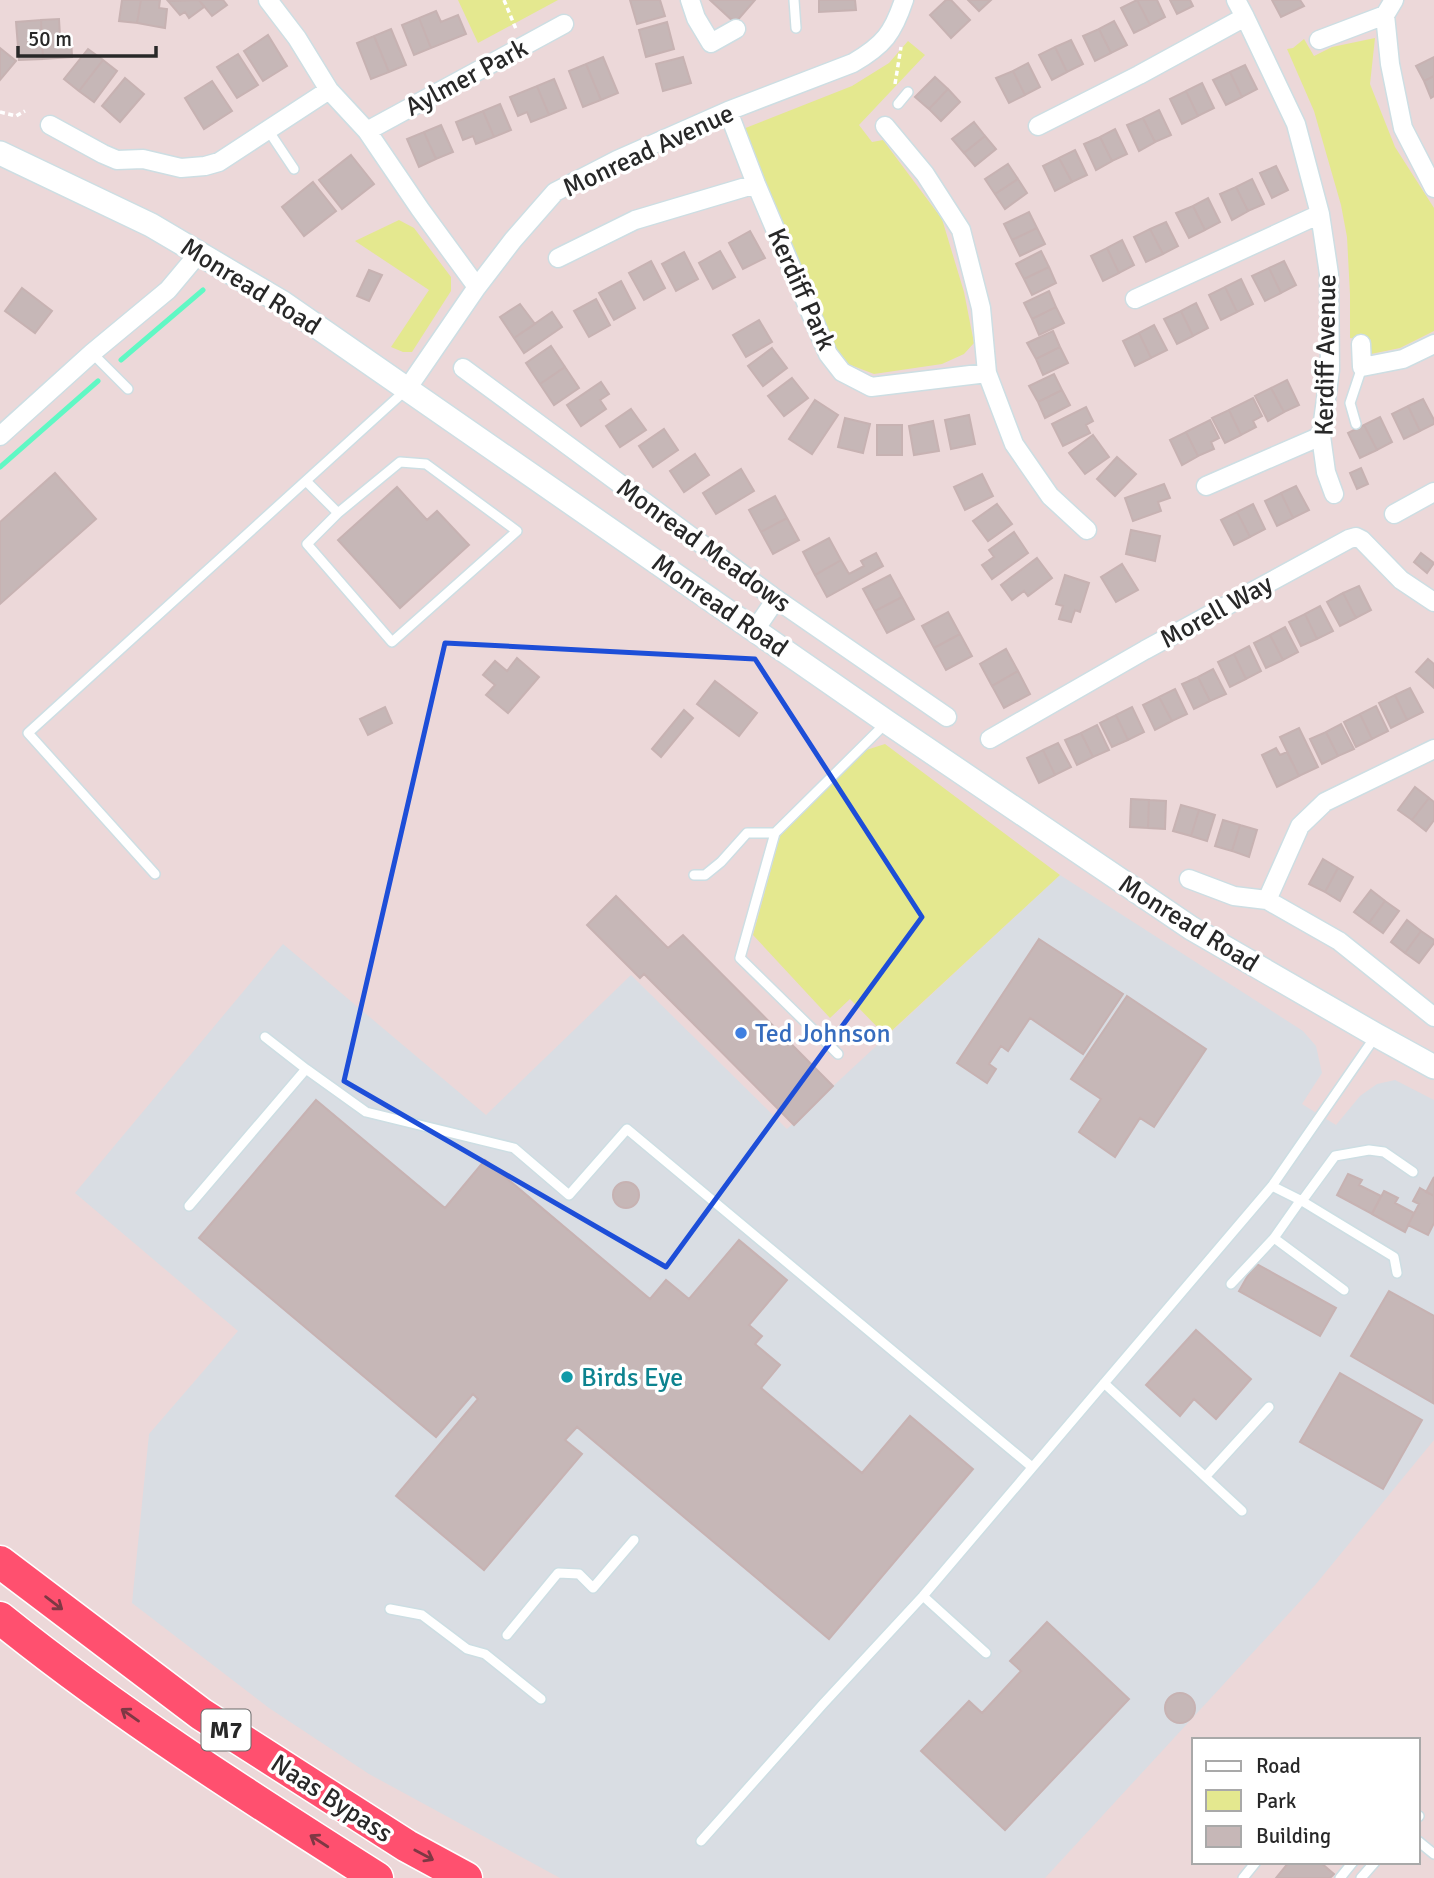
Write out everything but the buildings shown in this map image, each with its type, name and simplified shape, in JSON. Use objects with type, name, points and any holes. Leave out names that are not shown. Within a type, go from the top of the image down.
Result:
[{"type":"highway","name":"Naas Bypass","points":[[0,1562],[201,1714],[407,1846],[466,1878]]},
{"type":"highway","name":"Naas Bypass","points":[[0,1618],[44,1653],[204,1767],[377,1878]]},
{"type":"street","points":[[268,0],[297,38],[329,90],[367,131],[477,287]]},
{"type":"street","points":[[690,0],[696,18],[711,43],[736,29]]},
{"type":"street","name":"Monread Avenue","points":[[407,389],[477,287],[555,192],[617,160],[728,111],[853,63],[889,36],[904,0]]},
{"type":"street","name":"Kerdiff Avenue","points":[[1236,0],[1296,124],[1320,214],[1329,274],[1330,370],[1321,436],[1326,472],[1334,494]]},
{"type":"street","points":[[1319,40],[1389,8],[1390,64],[1403,128],[1434,188]]},
{"type":"street","points":[[1038,126],[1245,17]]},
{"type":"street","name":"Aylmer Park","points":[[367,131],[564,24]]},
{"type":"street","points":[[50,125],[117,160],[143,159],[181,168],[205,166],[219,162],[329,90]]},
{"type":"street","name":"Kerdiff Park","points":[[728,111],[828,354],[842,372],[871,387],[987,373]]},
{"type":"street","points":[[885,126],[925,174],[961,230],[981,308],[987,373],[1014,444],[1049,496],[1087,530]]},
{"type":"street","name":"Monread Road","points":[[0,153],[151,225],[283,303],[887,722],[1191,928],[1434,1067]]},
{"type":"street","points":[[558,258],[635,220],[756,184]]},
{"type":"street","points":[[1135,299],[1320,214]]},
{"type":"street","points":[[0,436],[92,353],[168,290],[199,253]]},
{"type":"street","points":[[1361,344],[1362,367],[1403,359],[1434,344]]},
{"type":"street","name":"Monread Meadows","points":[[463,368],[776,599],[947,717]]},
{"type":"street","points":[[1206,486],[1321,436]]},
{"type":"street","points":[[1394,514],[1434,492]]},
{"type":"street","name":"Morell Way","points":[[990,739],[1145,650],[1349,539],[1356,537],[1362,540],[1401,580],[1434,602]]},
{"type":"street","points":[[755,630],[776,599]]},
{"type":"street","points":[[1267,900],[1300,826],[1325,802],[1434,749]]},
{"type":"street","points":[[1189,879],[1234,896],[1267,900],[1339,941],[1434,1017]]},
{"type":"lane","points":[[794,0],[796,28]]},
{"type":"lane","points":[[898,104],[908,92]]},
{"type":"lane","points":[[268,130],[294,169]]},
{"type":"lane","points":[[92,353],[128,389]]},
{"type":"lane","points":[[1356,424],[1350,403],[1362,367]]},
{"type":"lane","points":[[155,874],[28,733],[407,389]]},
{"type":"lane","points":[[400,462],[426,464],[517,531],[391,642],[307,544],[338,513],[400,462]]},
{"type":"lane","points":[[306,481],[338,513]]},
{"type":"lane","points":[[838,1054],[740,958],[775,833],[887,722]]},
{"type":"lane","points":[[694,875],[705,875],[721,862],[747,833],[775,833]]},
{"type":"lane","points":[[701,1841],[923,1596],[1272,1186],[1376,1035]]},
{"type":"lane","points":[[265,1037],[366,1112],[514,1148],[569,1195],[627,1129],[1032,1467]]},
{"type":"lane","points":[[189,1206],[306,1069]]},
{"type":"lane","points":[[1231,1284],[1274,1238],[1335,1156],[1369,1150],[1384,1152],[1413,1172]]},
{"type":"lane","points":[[1272,1186],[1394,1257],[1397,1273]]},
{"type":"lane","points":[[1274,1238],[1344,1290]]},
{"type":"lane","points":[[1104,1383],[1242,1511]]},
{"type":"lane","points":[[1206,1476],[1269,1407]]},
{"type":"lane","points":[[507,1635],[558,1573],[579,1574],[593,1588],[634,1540]]},
{"type":"lane","points":[[923,1596],[986,1653]]},
{"type":"lane","points":[[390,1609],[422,1615],[467,1649],[485,1654],[541,1699]]},
{"type":"lane","points":[[1420,1843],[1434,1854]]},
{"type":"lane","points":[[1243,1878],[1254,1864]]},
{"type":"lane","points":[[1340,1878],[1351,1864]]},
{"type":"lane","points":[[1362,1878],[1373,1864]]},
{"type":"path","points":[[504,0],[517,31]]},
{"type":"path","points":[[895,86],[901,47]]},
{"type":"path","points":[[0,112],[16,116],[25,111]]},
{"type":"highlighted area","points":[[445,643],[755,659],[922,917],[666,1267],[344,1081]]},
{"type":"shaded area","points":[[1060,875],[1303,1031],[1316,1046],[1322,1073],[1302,1104],[1336,1125],[1360,1096],[1377,1084],[1395,1080],[1434,1100],[1434,1440],[1316,1584],[1045,1878],[560,1878],[369,1774],[269,1708],[132,1603],[149,1434],[238,1331],[75,1193],[283,944],[486,1115],[631,975],[787,1129]]},
{"type":"green space","points":[[458,0],[558,0],[478,43]]},
{"type":"green space","points":[[1375,38],[1370,84],[1395,147],[1434,208],[1434,331],[1400,348],[1371,354],[1367,340],[1350,338],[1347,237],[1341,205],[1314,111],[1287,49],[1293,48],[1304,39],[1314,56],[1332,47]]},
{"type":"green space","points":[[908,41],[925,55],[859,125],[872,142],[883,140],[942,219],[964,292],[974,343],[964,354],[942,364],[874,374],[848,364],[832,347],[743,129],[852,86],[889,63]]},
{"type":"green space","points":[[399,220],[414,228],[451,277],[451,291],[412,352],[391,347],[429,290],[355,241]]},
{"type":"green space","points":[[885,744],[1060,875],[886,1036],[850,999],[830,1018],[753,935],[783,825],[863,751]]},
{"type":"waterway","points":[[121,360],[203,290]]},
{"type":"waterway","points":[[0,467],[98,381]]},
{"type":"place","name":"Ted Johnson","points":[[741,1033]]},
{"type":"place","name":"Birds Eye","points":[[567,1377]]}]
